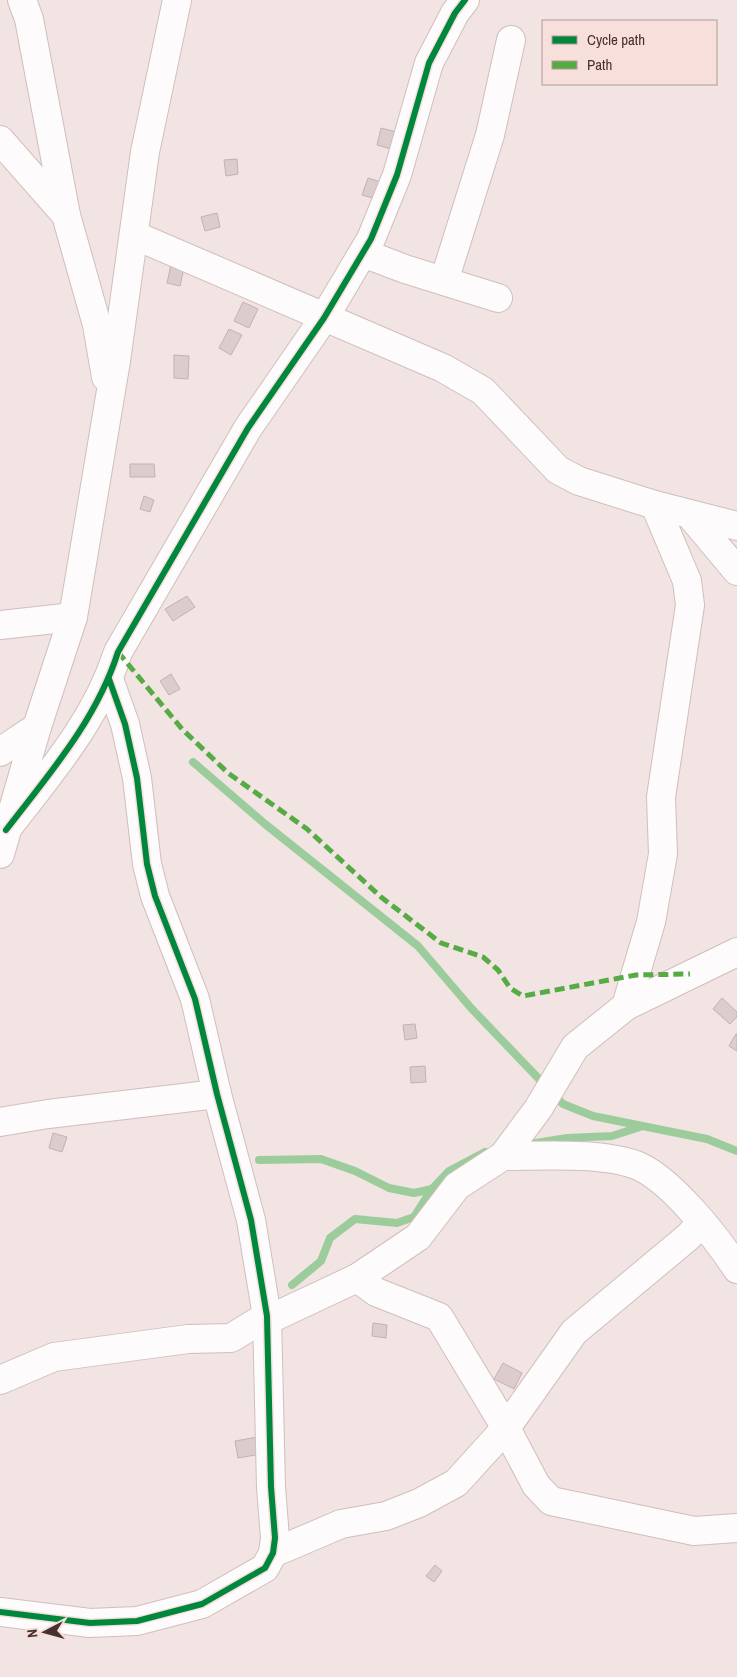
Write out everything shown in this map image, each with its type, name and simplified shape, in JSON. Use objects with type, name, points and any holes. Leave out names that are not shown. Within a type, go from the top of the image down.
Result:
[{"type":"street","points":[[22,0],[29,20],[66,215],[97,325],[109,400]]},
{"type":"street","points":[[3,842],[37,727],[73,617],[109,400],[145,152],[177,0]]},
{"type":"street","points":[[3,842],[90,718],[109,679],[118,652],[248,428],[324,318],[371,239],[397,175],[429,63],[455,14],[465,0]]},
{"type":"street","points":[[444,281],[490,135],[511,40]]},
{"type":"street","points":[[0,140],[66,215]]},
{"type":"street","points":[[134,235],[443,368],[484,391],[558,470],[579,481],[691,516],[737,526]]},
{"type":"street","points":[[362,253],[498,298]]},
{"type":"street","points":[[626,1006],[651,922],[663,854],[661,797],[690,605],[687,581],[655,505]]},
{"type":"street","points":[[691,516],[737,571]]},
{"type":"street","points":[[0,625],[73,617]]},
{"type":"street","points":[[0,1612],[90,1623],[137,1621],[202,1604],[264,1568],[273,1552],[275,1538],[270,1487],[267,1316],[251,1220],[217,1094],[195,999],[155,896],[147,864],[137,778],[126,724],[109,679]]},
{"type":"street","points":[[0,752],[37,727]]},
{"type":"street","points":[[0,1380],[54,1357],[188,1339],[231,1338],[267,1316],[274,1317],[357,1278],[418,1237],[457,1186],[503,1156],[538,1109],[575,1047],[626,1006],[737,952]]},
{"type":"street","points":[[0,1122],[48,1114],[217,1094]]},
{"type":"street","points":[[503,1156],[612,1159],[638,1166],[666,1185],[702,1222],[737,1268]]},
{"type":"street","points":[[273,1552],[341,1524],[386,1516],[419,1503],[456,1483],[506,1428],[574,1332],[688,1237],[702,1222]]},
{"type":"street","points":[[357,1278],[376,1292],[439,1317],[506,1428],[536,1485],[551,1501],[694,1531],[737,1528]]},
{"type":"building","points":[[381,128],[396,132],[391,149],[377,145]]},
{"type":"building","points":[[237,159],[238,174],[226,176],[224,160]]},
{"type":"building","points":[[368,178],[381,182],[376,199],[362,195]]},
{"type":"building","points":[[217,213],[220,227],[205,231],[201,217]]},
{"type":"building","points":[[172,260],[185,263],[180,286],[167,283]]},
{"type":"building","points":[[243,302],[258,309],[249,328],[234,321]]},
{"type":"building","points":[[229,329],[242,335],[231,355],[219,348]]},
{"type":"building","points":[[174,355],[189,356],[188,379],[174,378]]},
{"type":"building","points":[[130,464],[154,464],[155,477],[130,477]]},
{"type":"building","points":[[144,496],[154,500],[150,512],[140,509]]},
{"type":"building","points":[[187,596],[195,607],[173,621],[165,609]]},
{"type":"building","points":[[171,674],[180,689],[169,695],[160,681]]},
{"type":"building","points":[[722,998],[737,1012],[737,1017],[730,1024],[713,1009]]},
{"type":"building","points":[[415,1024],[417,1038],[405,1040],[403,1025]]},
{"type":"building","points":[[737,1034],[737,1051],[729,1046]]},
{"type":"building","points":[[425,1066],[426,1082],[411,1083],[410,1067]]},
{"type":"building","points":[[53,1133],[67,1137],[62,1152],[49,1148]]},
{"type":"building","points":[[373,1323],[387,1325],[386,1338],[372,1336]]},
{"type":"building","points":[[503,1363],[522,1373],[514,1389],[494,1379]]},
{"type":"building","points":[[258,1437],[261,1454],[238,1458],[235,1441]]},
{"type":"building","points":[[435,1565],[442,1571],[434,1582],[426,1576]]},
{"type":"waterway","points":[[193,762],[265,824],[418,946],[471,1008],[563,1104],[593,1116],[707,1139],[737,1151]]},
{"type":"waterway","points":[[536,1143],[567,1138],[612,1136],[640,1127]]},
{"type":"waterway","points":[[259,1160],[321,1159],[355,1171],[389,1188],[414,1193],[432,1189],[449,1171],[485,1152]]},
{"type":"waterway","points":[[292,1285],[321,1261],[330,1238],[355,1219],[397,1223],[414,1217],[432,1189]]},
{"type":"marked path","points":[[118,652],[182,729],[228,773],[307,829],[381,897],[441,943],[483,957],[498,970],[510,988],[523,996],[636,975],[690,974]]},
{"type":"cycle path","points":[[6,830],[55,767],[84,724],[109,677],[118,652],[248,428],[324,318],[371,239],[397,175],[429,63],[455,13],[465,0]]},
{"type":"cycle path","points":[[0,1612],[90,1623],[137,1621],[202,1604],[265,1568],[273,1553],[275,1538],[271,1487],[267,1316],[251,1220],[217,1094],[195,999],[155,896],[147,864],[137,778],[125,724],[109,679]]}]
